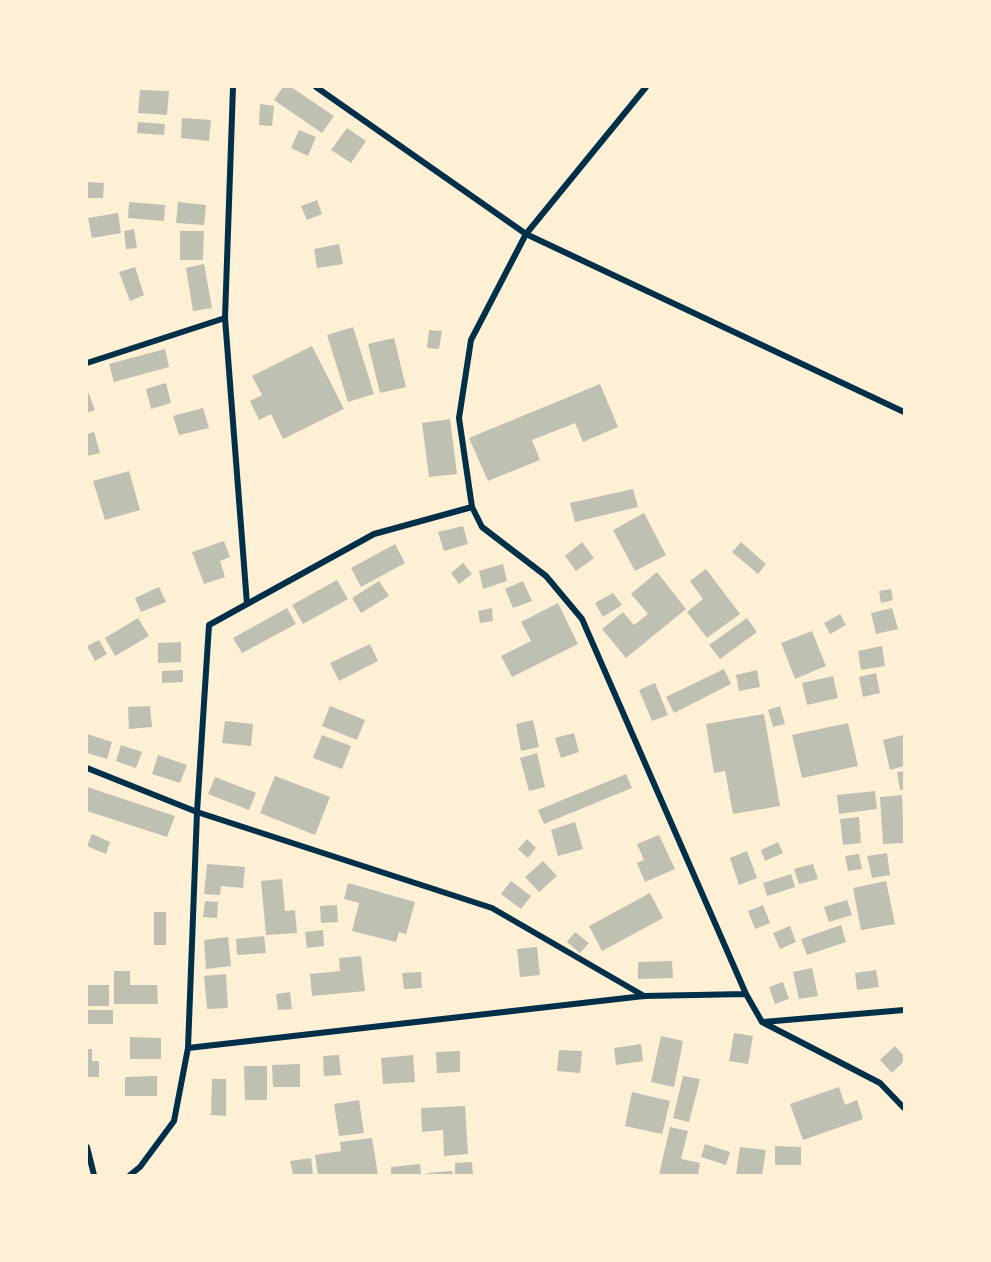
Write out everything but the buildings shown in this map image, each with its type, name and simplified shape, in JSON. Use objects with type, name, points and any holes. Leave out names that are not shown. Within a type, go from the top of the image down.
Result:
[{"type":"street","points":[[233,87],[225,318],[247,604]]},
{"type":"street","points":[[316,87],[526,234],[904,412]]},
{"type":"street","points":[[646,87],[526,234],[471,340],[459,418],[472,507],[482,527],[546,576],[582,619],[746,994],[762,1022],[880,1083],[904,1108]]},
{"type":"street","points":[[87,363],[225,318]]},
{"type":"street","points":[[130,1175],[141,1167],[174,1121],[188,1048],[197,812],[209,625],[374,534],[472,507]]},
{"type":"street","points":[[87,768],[197,812],[492,908],[644,996]]},
{"type":"street","points":[[188,1048],[644,996],[746,994]]},
{"type":"street","points":[[762,1022],[904,1010]]},
{"type":"street","points":[[87,1147],[94,1175]]}]
